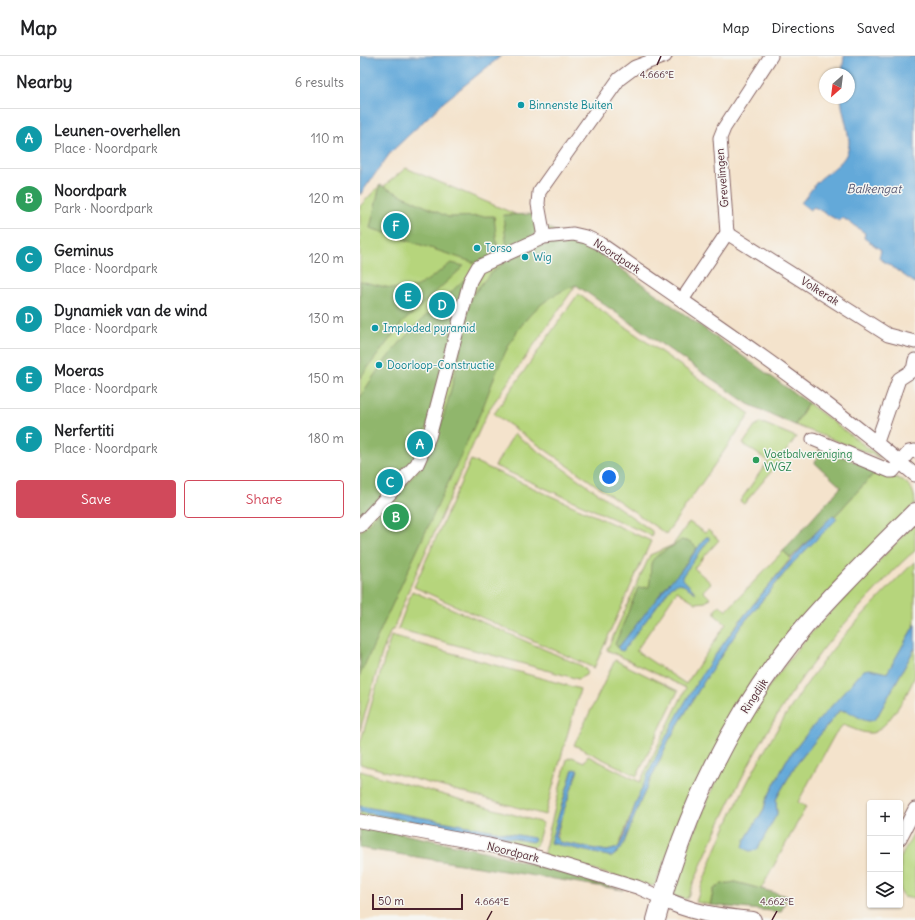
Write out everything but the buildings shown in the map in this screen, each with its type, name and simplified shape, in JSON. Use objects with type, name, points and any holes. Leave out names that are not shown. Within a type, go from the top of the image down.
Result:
[{"type":"main road","name":"Ringdijk","points":[[656,920],[662,898],[699,800],[734,728],[771,671],[805,626],[915,512]]},
{"type":"street","points":[[544,237],[538,204],[539,192],[619,79],[635,67],[665,56]]},
{"type":"street","name":"Grevelingen","points":[[727,233],[720,138],[724,128],[771,56]]},
{"type":"street","points":[[682,300],[727,233]]},
{"type":"street","name":"Volkerak","points":[[727,233],[888,334],[915,342]]},
{"type":"street","name":"Noordpark","points":[[360,526],[417,464],[429,437],[453,353],[470,281],[478,267],[544,237],[573,234],[586,237],[599,243],[682,300],[814,394],[877,442],[915,475]]},
{"type":"street","points":[[877,442],[899,379],[913,370],[915,360]]},
{"type":"street","points":[[813,439],[890,471],[893,471],[909,452],[915,451]]},
{"type":"street","points":[[901,836],[915,809]]},
{"type":"street","name":"Noordpark","points":[[360,821],[489,845],[537,857],[644,890],[662,898]]},
{"type":"street","points":[[662,898],[698,912],[732,919],[753,920]]},
{"type":"green space","points":[[406,168],[598,249],[573,285],[576,285],[488,411],[409,589],[393,630],[391,630],[382,653],[360,731],[360,206],[380,185],[379,190]]},
{"type":"green space","points":[[380,185],[448,217],[494,216],[498,254],[475,263],[370,228]]},
{"type":"green space","points":[[535,214],[538,232],[507,249],[503,215]]},
{"type":"green space","points":[[554,241],[580,244],[596,251],[808,403],[795,425],[748,404],[576,285],[556,294],[526,319],[515,334],[506,351],[483,407],[360,675],[360,533],[420,469],[430,451],[439,431],[446,409],[471,298],[488,276],[507,261],[528,250]]},
{"type":"green space","points":[[451,263],[464,266],[402,323],[360,378],[360,281],[390,288],[409,288],[426,281]]},
{"type":"green space","points":[[465,279],[438,398],[413,462],[360,519],[360,398],[382,364],[408,334]]},
{"type":"green space","points":[[578,294],[750,414],[666,534],[494,414]]},
{"type":"green space","points":[[808,403],[881,458],[795,425]]},
{"type":"green space","points":[[760,423],[796,437],[776,466],[744,504],[740,501],[768,461],[743,444],[756,425]]},
{"type":"green space","points":[[514,434],[652,531],[652,536],[495,466]]},
{"type":"green space","points":[[820,447],[876,471],[835,516],[833,515],[791,558],[783,551],[841,487],[815,463]]},
{"type":"green space","points":[[471,460],[651,541],[594,668],[414,587]]},
{"type":"green space","points":[[876,471],[897,478],[908,484],[912,489],[915,504],[796,626],[695,790],[655,885],[651,886],[543,856],[567,759],[572,757],[584,762],[588,756],[640,782],[686,688],[607,650],[650,555],[673,545],[689,522],[705,533],[708,530],[719,540],[694,568],[711,583],[703,591],[710,598],[706,602],[696,603],[677,591],[636,651],[686,684],[726,624],[715,615],[715,610],[720,605],[726,611],[783,551],[791,558],[738,623],[699,680],[666,738],[638,798],[618,848],[607,851],[558,842],[556,839],[573,769],[550,843],[615,855],[620,850],[669,740],[703,683],[741,626],[792,564],[837,519],[835,516]]},
{"type":"green space","points":[[915,523],[915,551],[896,568],[840,629],[795,688],[743,775],[714,836],[687,899],[676,897],[673,894],[674,882],[709,796],[740,730],[772,682],[808,636]]},
{"type":"green space","points":[[681,540],[691,542],[697,548],[679,573],[669,583],[618,648],[615,644],[638,588],[649,587],[651,564],[653,560],[659,554]]},
{"type":"green space","points":[[915,561],[915,624],[888,672],[882,673],[864,670],[809,731],[786,761],[766,801],[764,809],[745,840],[777,814],[776,799],[795,766],[839,711],[851,711],[861,719],[877,717],[915,648],[915,675],[904,699],[891,717],[878,730],[872,733],[861,732],[843,725],[835,734],[798,802],[806,807],[761,889],[735,882],[714,889],[710,905],[696,902],[707,871],[734,809],[783,719],[832,650],[866,611]]},
{"type":"green space","points":[[412,591],[582,666],[587,671],[586,675],[578,679],[398,629]]},
{"type":"green space","points":[[391,636],[580,689],[545,815],[360,764],[360,744]]},
{"type":"green space","points":[[615,660],[678,691],[637,776],[574,745]]},
{"type":"green space","points":[[360,771],[543,823],[537,844],[532,849],[519,849],[360,818]]},
{"type":"green space","points":[[360,825],[488,852],[623,890],[360,848]]},
{"type":"green space","points":[[915,830],[915,899],[903,896],[903,853]]},
{"type":"green space","points":[[735,882],[787,896],[781,912],[710,905],[714,889],[722,884]]},
{"type":"water","points":[[360,56],[501,56],[445,101],[391,152],[360,195]]},
{"type":"water","name":"Balkengat","points":[[844,56],[915,56],[915,283],[879,258],[881,250],[864,238],[865,233],[843,218],[839,221],[814,207],[810,210],[801,203],[816,183],[842,161],[848,149],[849,141],[842,104],[855,104],[855,68],[843,68]]},
{"type":"water","points":[[833,515],[837,519],[792,564],[741,626],[703,683],[669,740],[620,850],[612,857],[550,843],[573,769],[578,770],[555,836],[559,842],[607,851],[618,848],[640,792],[665,739],[700,678],[719,649],[762,593]]},
{"type":"water","points":[[706,537],[709,537],[709,540],[683,575],[683,579],[696,593],[680,583],[672,586],[623,651],[619,650],[618,648],[669,583],[679,573]]},
{"type":"water","points":[[915,624],[915,648],[877,717],[868,721],[849,712],[839,711],[795,766],[776,800],[777,814],[757,850],[749,851],[743,847],[745,840],[764,809],[766,801],[786,761],[809,731],[864,670],[870,669],[887,673]]},
{"type":"water","points":[[360,806],[534,838],[535,840],[532,842],[360,812]]},
{"type":"place","name":"Binnenste Buiten","points":[[521,105]]},
{"type":"place","name":"Nerfertiti","points":[[396,226]]},
{"type":"place","name":"Torso","points":[[477,248]]},
{"type":"place","name":"Wig","points":[[525,257]]},
{"type":"place","name":"Moeras","points":[[408,296]]},
{"type":"place","name":"Dynamiek van de wind","points":[[442,305]]},
{"type":"place","name":"Imploded pyramid","points":[[375,328]]},
{"type":"place","name":"Doorloop-Constructie","points":[[379,365]]},
{"type":"place","name":"Leunen-overhellen","points":[[420,444]]},
{"type":"place","name":"Voetbalvereniging VVGZ","points":[[756,460]]},
{"type":"place","name":"Geminus","points":[[390,482]]},
{"type":"place","name":"Noordpark","points":[[396,517]]}]
